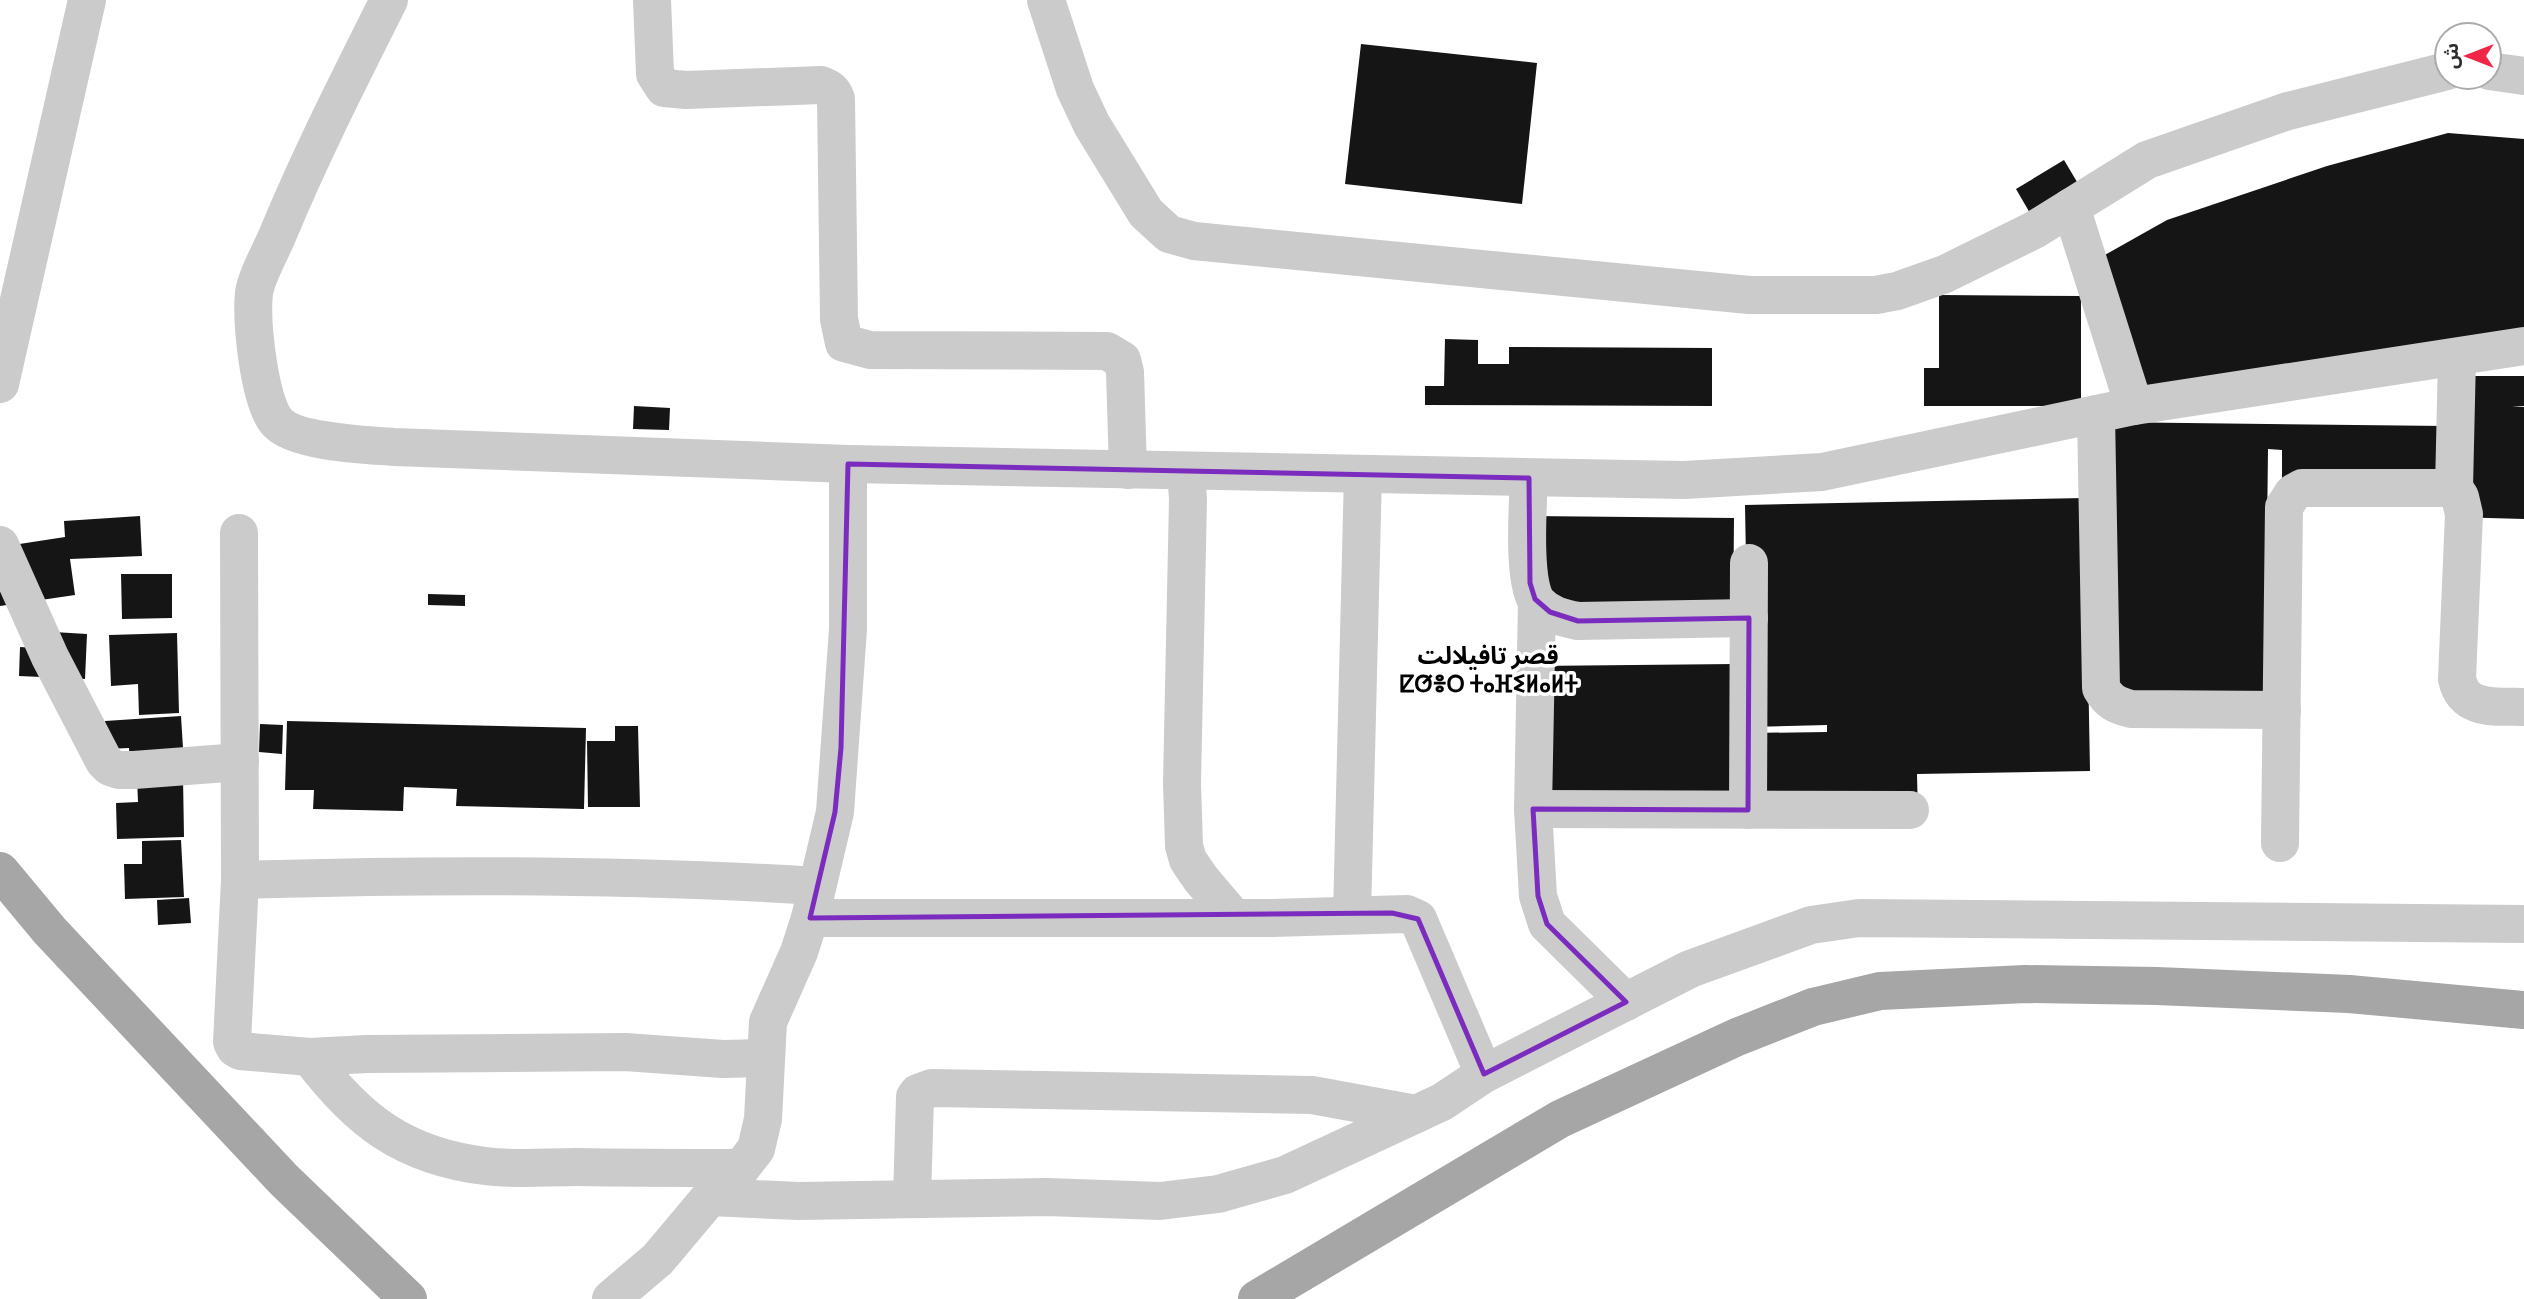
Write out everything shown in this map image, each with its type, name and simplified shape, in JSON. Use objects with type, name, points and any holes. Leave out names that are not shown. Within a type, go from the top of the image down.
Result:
[{"type":"main road","points":[[0,871],[50,931],[284,1180],[408,1299]]},
{"type":"main road","points":[[1257,1299],[1560,1119],[1737,1037],[1813,1007],[1880,991],[2025,984],[2157,986],[2349,994],[2524,1010]]},
{"type":"street","points":[[0,384],[88,0]]},
{"type":"street","points":[[389,0],[308,162],[254,292],[258,365],[265,401],[276,422],[289,431],[334,441],[394,447],[848,464],[1684,480],[1822,472],[2134,406],[2524,346]]},
{"type":"street","points":[[652,0],[654,74],[664,88],[686,90],[821,85],[834,92],[839,319],[844,343],[870,350],[1107,351],[1122,360],[1125,372],[1128,470]]},
{"type":"street","points":[[1046,0],[1074,89],[1092,125],[1146,213],[1169,234],[1181,239],[1749,295],[1848,296],[1897,291],[1945,274],[2034,230],[2147,160],[2288,111],[2433,75]]},
{"type":"street","points":[[2503,73],[2524,76]]},
{"type":"street","points":[[2071,206],[2134,406]]},
{"type":"street","points":[[2457,357],[2454,488],[2460,497],[2464,513],[2457,679],[2459,690],[2469,700],[2484,706],[2524,707]]},
{"type":"street","points":[[2096,414],[2101,688],[2106,698],[2114,705],[2131,709],[2281,710]]},
{"type":"street","points":[[611,1299],[658,1259],[710,1197],[741,1168],[756,1149],[763,1119],[768,1022],[799,952],[835,812],[848,629],[848,464]]},
{"type":"street","points":[[1186,471],[1188,499],[1182,783],[1184,846],[1188,860],[1201,879],[1234,918]]},
{"type":"street","points":[[1352,915],[1363,474]]},
{"type":"street","points":[[1529,478],[1527,535],[1532,589],[1537,602],[1533,809],[1538,896],[1547,924],[1626,1002]]},
{"type":"street","points":[[2280,843],[2284,507],[2293,493],[2302,488],[2454,488]]},
{"type":"street","points":[[239,533],[240,880],[232,1042],[234,1048],[246,1053],[310,1057],[625,1052],[723,1059],[765,1058]]},
{"type":"street","points":[[0,545],[56,669],[99,753],[110,767],[119,770],[148,770],[240,762]]},
{"type":"street","points":[[1748,810],[1749,563]]},
{"type":"street","points":[[1537,602],[1560,618],[1578,621],[1749,618]]},
{"type":"street","points":[[1533,809],[1910,810]]},
{"type":"street","points":[[240,880],[480,877],[744,881],[814,902],[1234,918],[1407,914],[1418,919],[1484,1074]]},
{"type":"street","points":[[710,1197],[798,1201],[1047,1197],[1160,1201],[1218,1194],[1285,1175],[1442,1102],[1484,1074],[1690,969],[1811,925],[1859,918],[2524,924]]},
{"type":"street","points":[[310,1057],[334,1090],[366,1120],[391,1137],[430,1155],[486,1167],[741,1168]]},
{"type":"street","points":[[912,1199],[915,1097],[918,1093],[932,1088],[1312,1095],[1416,1114]]},
{"type":"street","points":[[653,1299],[658,1259]]},
{"type":"highlighted area","points":[[848,464],[1529,478],[1530,583],[1535,599],[1550,612],[1578,621],[1749,618],[1748,810],[1533,809],[1538,896],[1547,924],[1626,1002],[1484,1074],[1418,919],[1392,913],[810,918],[835,812],[841,748]]},
{"type":"building","points":[[1361,44],[1537,63],[1522,204],[1345,184]]},
{"type":"building","points":[[2448,133],[2524,139],[2524,333],[2141,398],[2103,256],[2167,220],[2327,166]]},
{"type":"building","points":[[2064,160],[2086,197],[2038,227],[2016,189]]},
{"type":"building","points":[[1939,295],[2081,296],[2081,406],[1924,406],[1924,368],[1939,368]]},
{"type":"building","points":[[1445,339],[1478,340],[1478,364],[1509,364],[1509,347],[1712,348],[1712,406],[1425,405],[1425,386],[1444,386]]},
{"type":"building","points":[[2464,376],[2524,376],[2524,406],[2512,407],[2524,407],[2524,519],[2453,517]]},
{"type":"building","points":[[634,406],[670,408],[669,430],[633,429]]},
{"type":"building","points":[[2104,422],[2446,426],[2444,499],[2282,497],[2282,450],[2268,449],[2265,711],[2101,711]]},
{"type":"building","points":[[2085,498],[2090,771],[1917,774],[1918,817],[1751,821],[1749,733],[1827,732],[1827,725],[1749,727],[1745,505]]},
{"type":"building","points":[[140,516],[142,556],[70,559],[75,595],[0,606],[0,567],[13,545],[65,537],[64,521]]},
{"type":"building","points":[[1530,516],[1734,518],[1733,632],[1529,608]]},
{"type":"building","points":[[121,574],[172,574],[172,618],[122,619]]},
{"type":"building","points":[[428,594],[465,595],[465,606],[428,605]]},
{"type":"building","points":[[37,631],[87,634],[85,679],[19,676],[20,647],[36,648]]},
{"type":"building","points":[[177,633],[179,713],[139,715],[138,684],[111,686],[109,635]]},
{"type":"building","points":[[1735,664],[1737,823],[1534,824],[1533,666]]},
{"type":"building","points":[[181,716],[184,764],[130,768],[129,748],[107,749],[105,721]]},
{"type":"building","points":[[287,721],[586,728],[584,809],[456,806],[457,789],[404,787],[403,811],[313,809],[314,790],[285,790]]},
{"type":"building","points":[[260,724],[283,725],[282,754],[259,752]]},
{"type":"building","points":[[615,726],[638,726],[640,807],[588,807],[587,741],[615,741]]},
{"type":"building","points":[[183,777],[184,837],[117,839],[116,803],[138,802],[137,778]]},
{"type":"building","points":[[181,840],[184,897],[125,899],[124,864],[142,864],[142,841]]},
{"type":"building","points":[[189,898],[191,923],[158,925],[157,900]]},
{"type":"district","name":"قصر تافيلالت ⵇⵚⴻⵔ ⵜⴰⴼⵉⵍⴰⵍⵜ","points":[[1488,670]]}]
